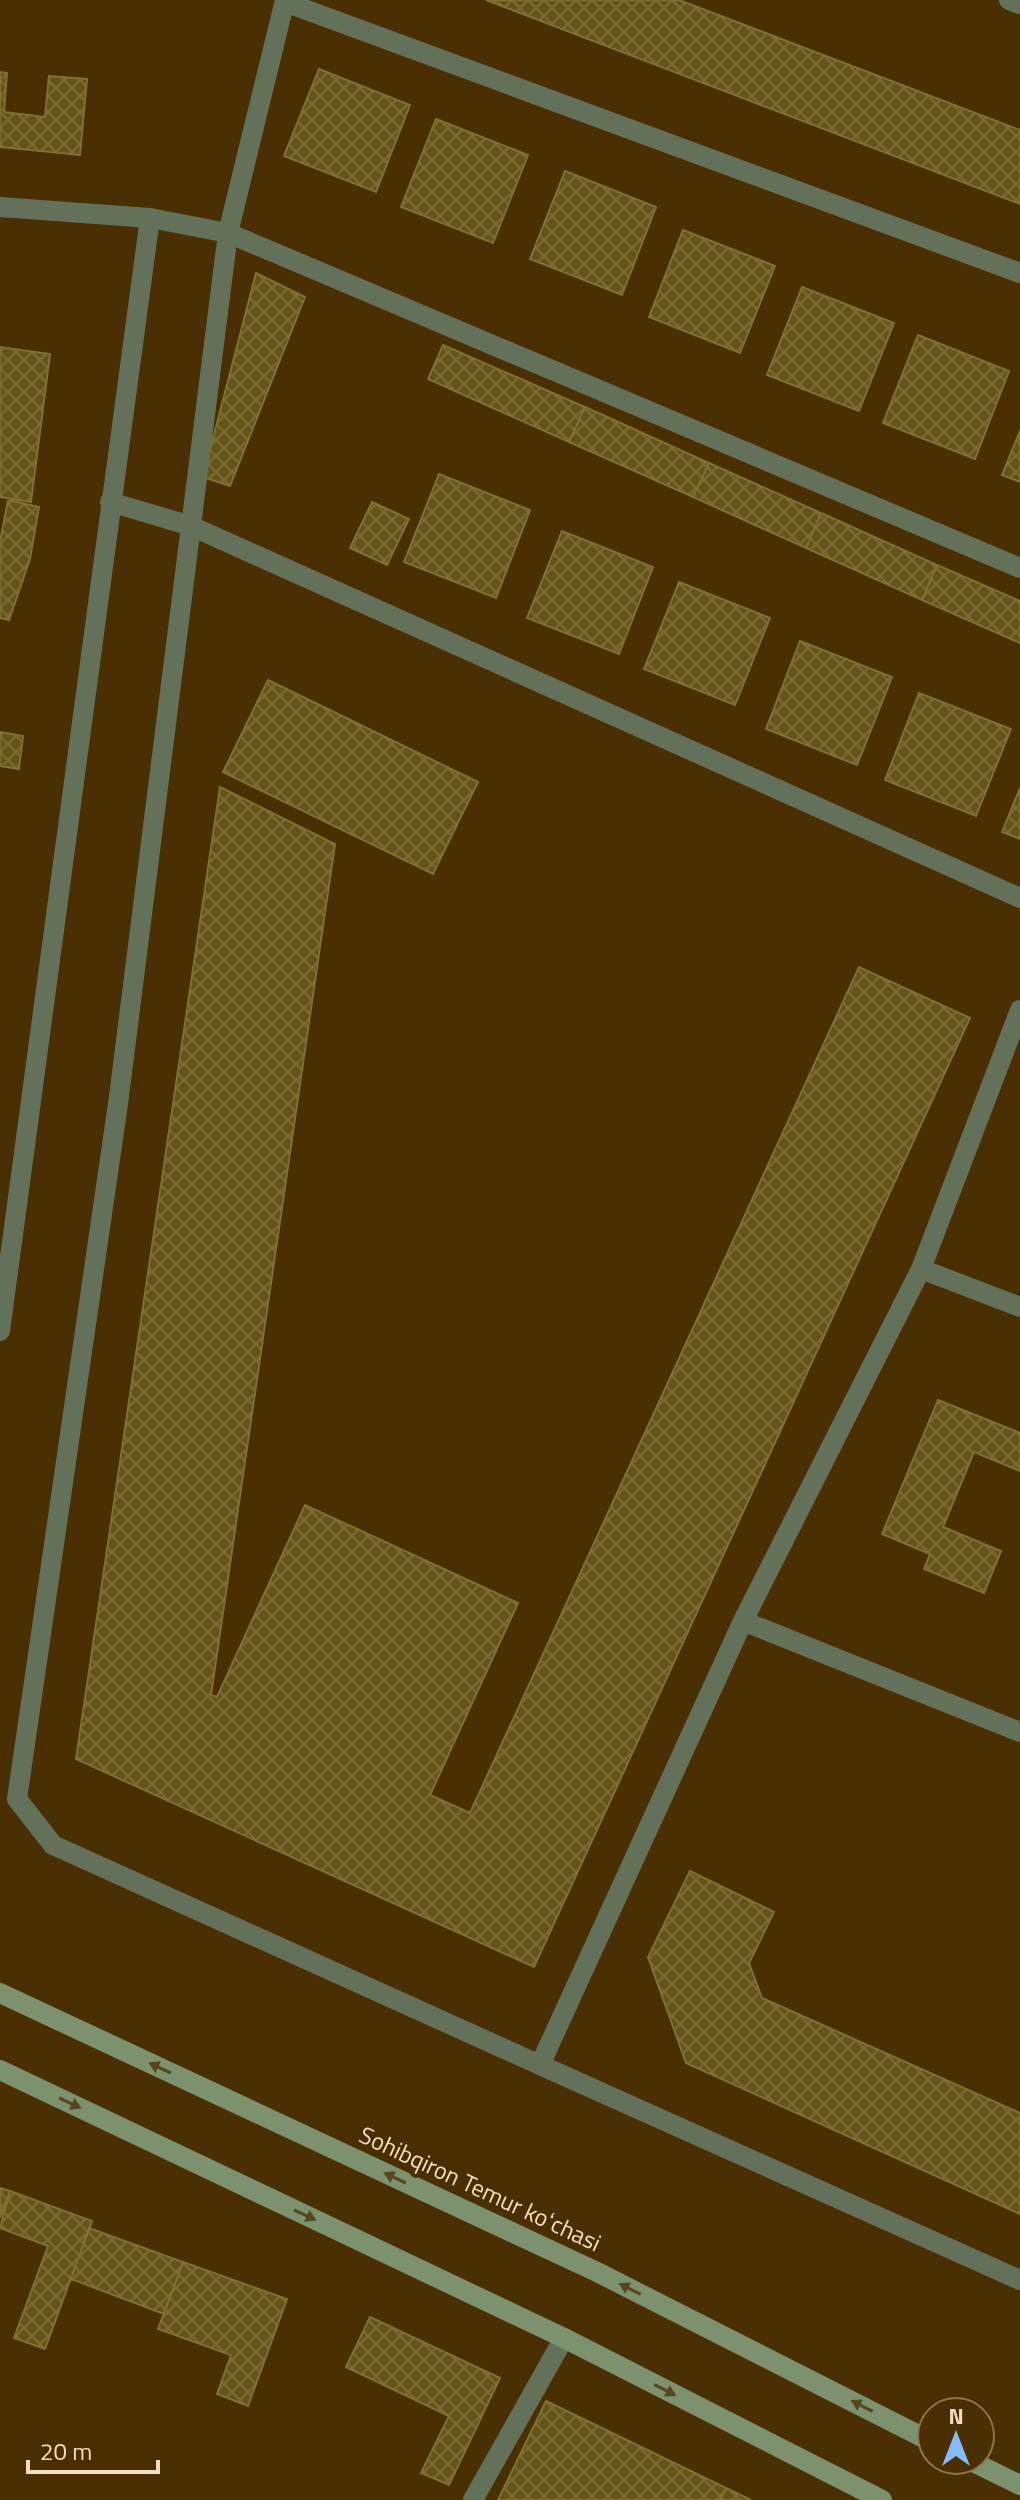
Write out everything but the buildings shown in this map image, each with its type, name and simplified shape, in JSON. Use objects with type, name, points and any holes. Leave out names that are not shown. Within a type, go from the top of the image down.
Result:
[{"type":"main road","name":"Sohibqiron Temur koʻchasi","points":[[0,1993],[597,2272],[916,2434]]},
{"type":"main road","points":[[0,2070],[564,2338],[882,2500]]},
{"type":"main road","points":[[996,2473],[1020,2485]]},
{"type":"street","points":[[1009,0],[1020,4]]},
{"type":"street","points":[[1020,273],[285,1],[228,233],[118,1104],[17,1799],[53,1845],[1020,2280]]},
{"type":"street","points":[[0,207],[150,218],[228,233],[1020,568]]},
{"type":"street","points":[[0,1331],[150,218]]},
{"type":"street","points":[[110,502],[191,526],[1020,898]]},
{"type":"street","points":[[540,2065],[743,1621],[921,1269],[1020,1010]]},
{"type":"street","points":[[921,1269],[1020,1307]]},
{"type":"street","points":[[743,1621],[1020,1732]]},
{"type":"street","points":[[473,2500],[564,2338]]}]
